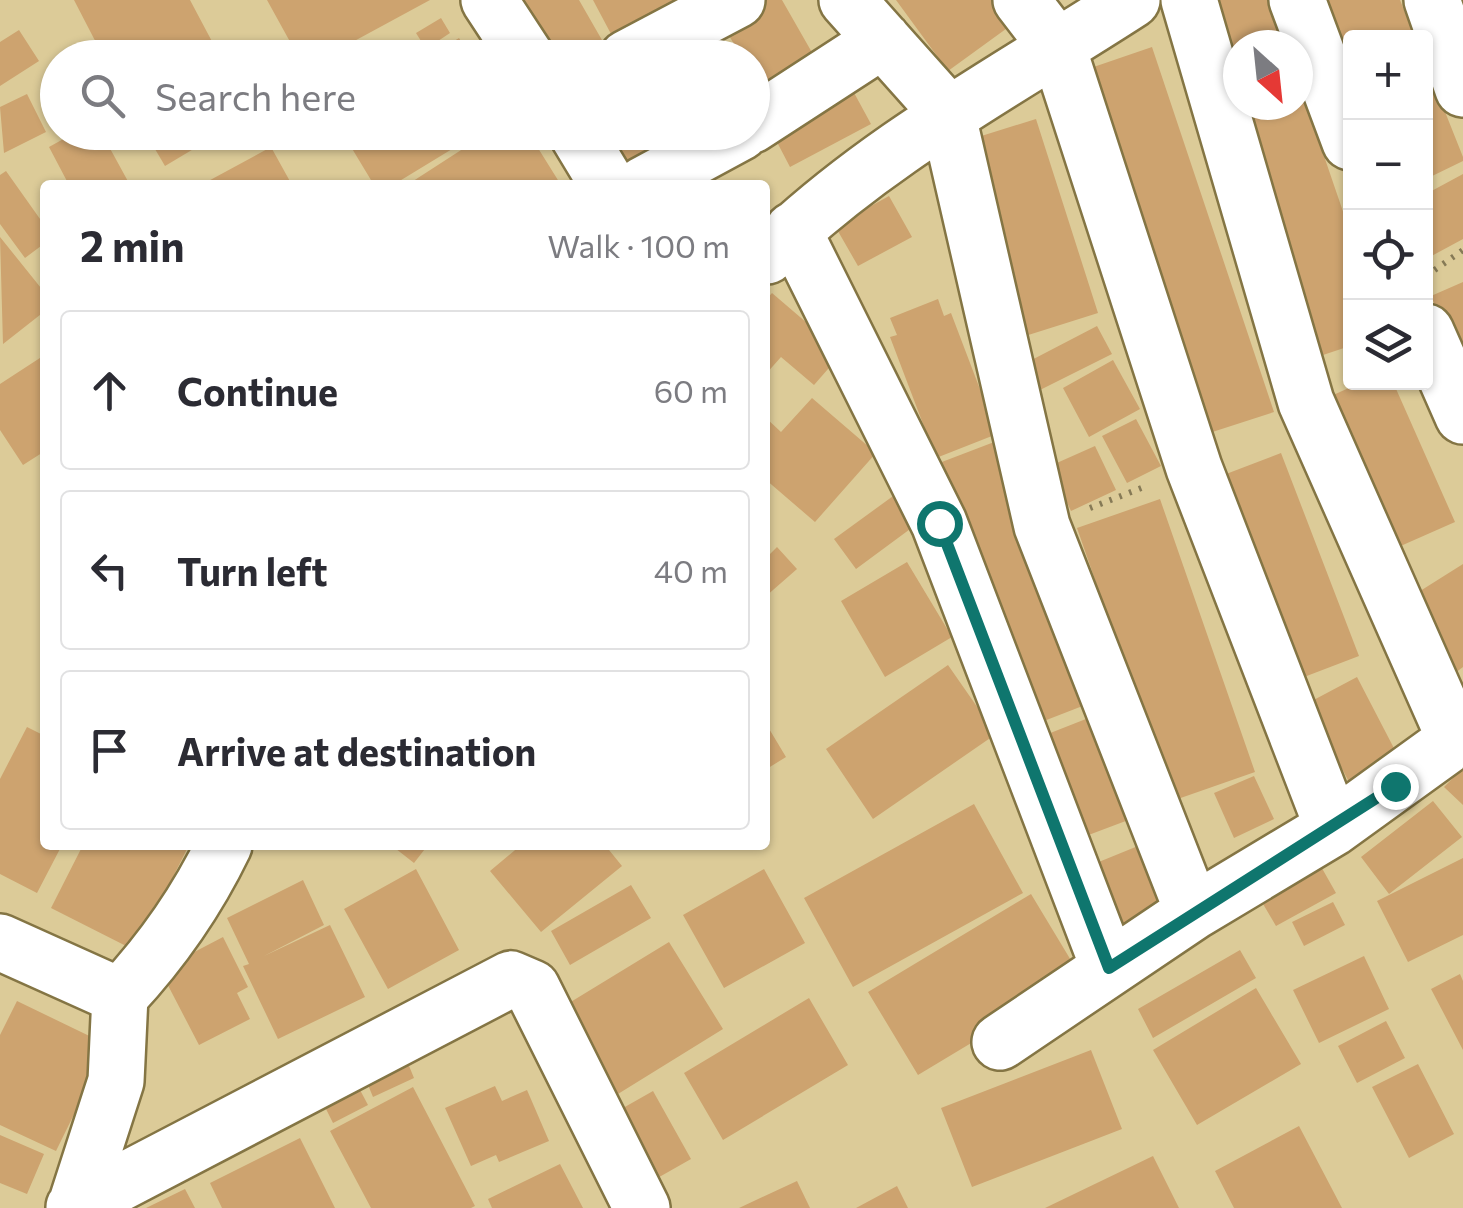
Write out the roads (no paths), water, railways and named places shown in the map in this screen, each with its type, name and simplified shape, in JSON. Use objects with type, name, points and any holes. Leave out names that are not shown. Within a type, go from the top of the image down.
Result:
[{"type":"street","points":[[488,0],[515,40]]},
{"type":"street","points":[[661,40],[737,0]]},
{"type":"street","points":[[847,0],[948,112],[1042,526],[1194,912]]},
{"type":"street","points":[[1021,0],[1058,48],[1194,468],[1333,828]]},
{"type":"street","points":[[1109,968],[939,523],[779,244],[948,112],[1132,0]]},
{"type":"street","points":[[1000,1042],[1194,912],[1333,828],[1460,738],[1306,402],[1189,0]]},
{"type":"street","points":[[1297,0],[1343,123]]},
{"type":"street","points":[[1432,0],[1463,89]]},
{"type":"street","points":[[770,113],[883,40]]},
{"type":"street","points":[[587,150],[605,180]]},
{"type":"street","points":[[652,180],[708,150]]},
{"type":"street","points":[[1433,348],[1463,416]]},
{"type":"street","points":[[74,1208],[116,1081],[120,996],[156,958],[204,887],[222,850]]},
{"type":"street","points":[[0,942],[120,996]]},
{"type":"street","points":[[74,1208],[511,979],[532,988],[642,1208]]}]
